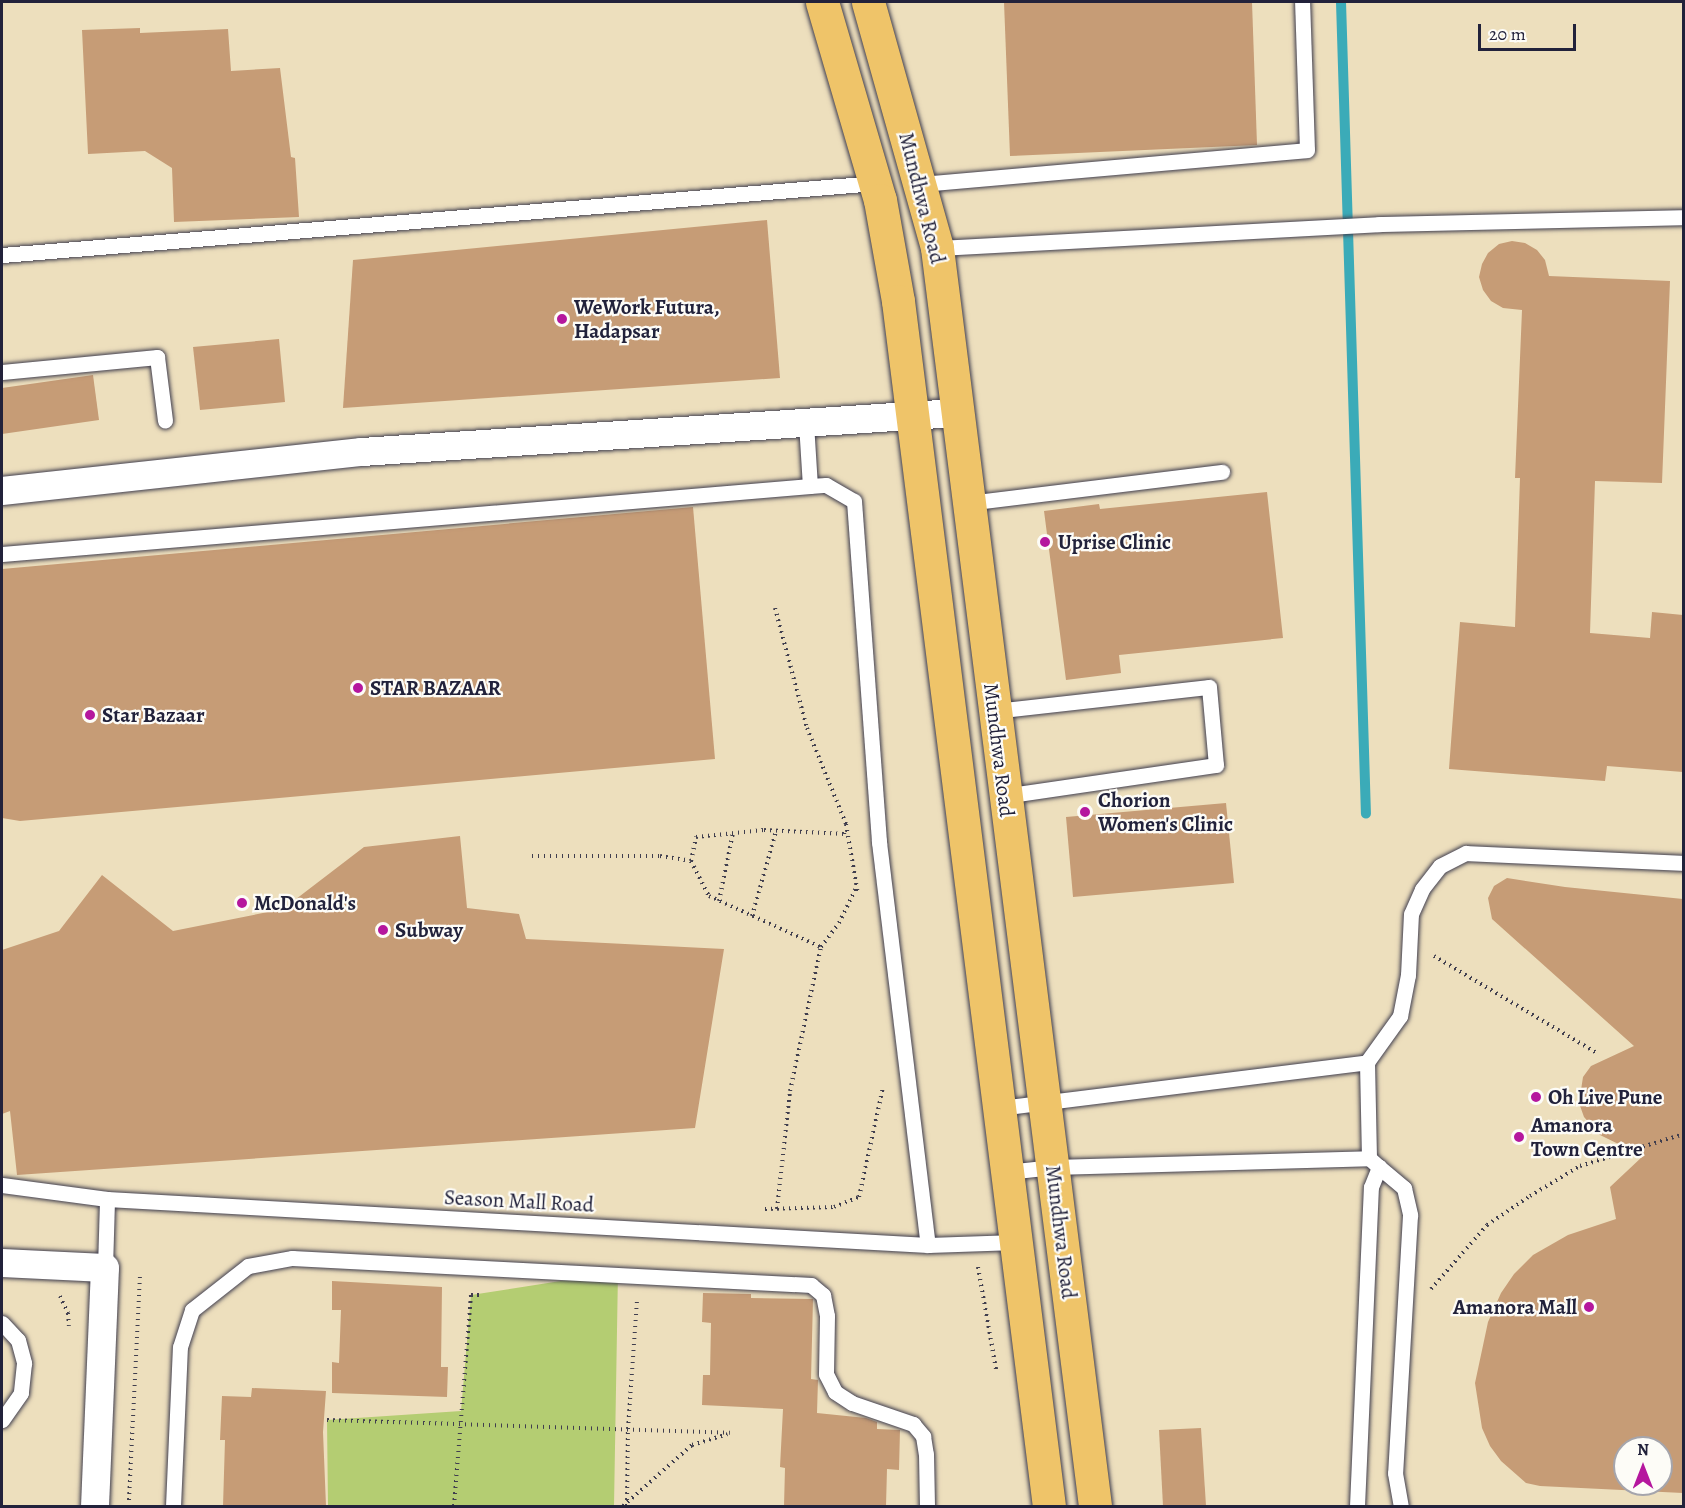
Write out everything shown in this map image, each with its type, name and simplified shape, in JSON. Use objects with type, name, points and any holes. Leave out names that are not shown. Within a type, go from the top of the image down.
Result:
[{"type":"highway","name":"Mundhwa Road","points":[[822,2],[875,183],[898,301],[1049,1506]]},
{"type":"highway","name":"Mundhwa Road","points":[[868,2],[937,248],[993,711],[1095,1506]]},
{"type":"street","points":[[2,490],[362,452],[956,413]]},
{"type":"street","points":[[2,1263],[105,1268],[95,1506]]},
{"type":"lane","points":[[920,184],[1307,150],[1302,2]]},
{"type":"lane","points":[[2,255],[875,183]]},
{"type":"lane","points":[[937,248],[1379,224],[1683,217]]},
{"type":"lane","points":[[2,372],[157,357],[165,420]]},
{"type":"lane","points":[[806,423],[810,486]]},
{"type":"lane","points":[[968,503],[1222,472]]},
{"type":"lane","points":[[2,554],[826,484],[854,501],[879,842],[928,1245]]},
{"type":"lane","points":[[993,711],[1209,687],[1216,765],[1004,796]]},
{"type":"lane","points":[[1357,1506],[1374,1162],[1367,1062],[1400,1016],[1408,975],[1411,915],[1422,889],[1440,866],[1466,853],[1683,863]]},
{"type":"lane","points":[[1000,1108],[1367,1062]]},
{"type":"lane","points":[[1007,1172],[1053,1167],[1374,1162],[1404,1188],[1410,1215],[1395,1473],[1401,1506]]},
{"type":"lane","name":"Season Mall Road","points":[[2,1185],[107,1199],[928,1245],[1016,1242]]},
{"type":"lane","points":[[105,1268],[107,1199]]},
{"type":"lane","points":[[173,1506],[180,1347],[192,1310],[248,1266],[292,1258],[811,1286],[823,1295],[827,1316],[826,1374],[835,1392],[852,1403],[913,1425],[923,1436],[926,1454],[927,1506]]},
{"type":"lane","points":[[2,1323],[18,1340],[24,1363],[21,1393],[2,1420]]},
{"type":"path","points":[[775,608],[807,728],[846,824],[860,898]]},
{"type":"path","points":[[821,948],[709,896],[691,861],[696,837],[776,831],[844,834],[846,824]]},
{"type":"path","points":[[752,916],[776,831]]},
{"type":"path","points":[[719,901],[734,833]]},
{"type":"path","points":[[532,856],[660,856],[691,861]]},
{"type":"path","points":[[777,1209],[790,1091],[821,948],[839,923],[857,887]]},
{"type":"path","points":[[1410,942],[1597,1053]]},
{"type":"path","points":[[754,1209],[834,1207],[859,1197],[884,1079]]},
{"type":"path","points":[[1404,1318],[1487,1226],[1530,1196],[1580,1166],[1683,1134]]},
{"type":"path","points":[[129,1506],[140,1273]]},
{"type":"path","points":[[57,1291],[68,1313],[70,1334]]},
{"type":"path","points":[[626,1505],[628,1429],[637,1293]]},
{"type":"path","points":[[454,1506],[471,1295],[483,1294]]},
{"type":"path","points":[[327,1420],[730,1433],[692,1445],[626,1505]]},
{"type":"green space","points":[[618,1272],[614,1506],[328,1506],[327,1420],[461,1411],[471,1295]]},
{"type":"building","points":[[1004,2],[1252,2],[1257,145],[1010,156]]},
{"type":"building","points":[[140,28],[140,33],[228,29],[231,71],[280,68],[291,157],[295,158],[299,217],[174,222],[172,168],[145,151],[88,154],[82,30]]},
{"type":"building","name":"WeWork Futura, Hadapsar","points":[[767,220],[780,378],[343,408],[353,260]]},
{"type":"building","points":[[1512,241],[1525,243],[1537,250],[1545,260],[1549,276],[1670,281],[1662,483],[1595,481],[1590,633],[1650,638],[1652,612],[1683,615],[1683,772],[1607,766],[1605,781],[1449,769],[1460,622],[1515,627],[1520,478],[1515,478],[1522,310],[1503,308],[1491,301],[1483,290],[1479,277],[1488,253],[1499,244]]},
{"type":"building","points":[[279,339],[285,402],[200,410],[193,347]]},
{"type":"building","points":[[93,375],[99,420],[2,434],[2,388]]},
{"type":"building","points":[[1267,492],[1283,638],[1119,655],[1121,673],[1066,680],[1044,511],[1099,504],[1100,509]]},
{"type":"building","name":"STAR BAZAAR","points":[[693,507],[715,759],[20,821],[2,818],[2,569]]},
{"type":"building","points":[[1226,803],[1234,883],[1073,897],[1066,817]]},
{"type":"building","points":[[460,836],[467,908],[519,914],[526,939],[724,949],[695,1128],[17,1175],[10,1111],[2,1114],[2,950],[59,931],[102,875],[173,931],[283,909],[364,847]]},
{"type":"building","name":"Amanora Mall","points":[[1507,878],[1565,887],[1683,899],[1683,1493],[1673,1493],[1673,1436],[1613,1436],[1613,1490],[1540,1486],[1526,1483],[1501,1461],[1490,1446],[1482,1428],[1475,1383],[1488,1322],[1501,1293],[1514,1274],[1533,1255],[1568,1235],[1616,1219],[1610,1187],[1643,1156],[1600,1135],[1584,1117],[1579,1103],[1583,1077],[1591,1066],[1634,1046],[1492,919],[1488,898],[1494,886]]},
{"type":"building","points":[[332,1281],[442,1287],[441,1367],[448,1367],[447,1397],[332,1393],[332,1362],[339,1363],[341,1310],[332,1310]]},
{"type":"building","points":[[703,1293],[751,1294],[751,1298],[813,1299],[811,1379],[818,1380],[817,1413],[866,1418],[877,1422],[877,1429],[900,1430],[899,1470],[887,1469],[886,1506],[784,1506],[785,1468],[780,1467],[783,1409],[702,1405],[703,1375],[710,1375],[711,1323],[702,1322]]},
{"type":"building","points":[[252,1388],[326,1391],[323,1432],[326,1506],[223,1506],[225,1440],[220,1440],[222,1396],[251,1397]]},
{"type":"building","points":[[1201,1428],[1206,1506],[1163,1506],[1159,1430]]},
{"type":"waterway","points":[[1341,2],[1366,814]]},
{"type":"place","name":"WeWork Futura, Hadapsar","points":[[562,319]]},
{"type":"place","name":"Uprise Clinic","points":[[1045,542]]},
{"type":"place","name":"STAR BAZAAR","points":[[358,688]]},
{"type":"place","name":"Star Bazaar","points":[[90,715]]},
{"type":"place","name":"Chorion Women's Clinic","points":[[1085,812]]},
{"type":"place","name":"McDonald's","points":[[242,903]]},
{"type":"place","name":"Subway","points":[[383,930]]},
{"type":"place","name":"Oh Live Pune","points":[[1536,1097]]},
{"type":"place","name":"Amanora Town Centre","points":[[1519,1137]]},
{"type":"place","name":"Amanora Mall","points":[[1589,1307]]}]
